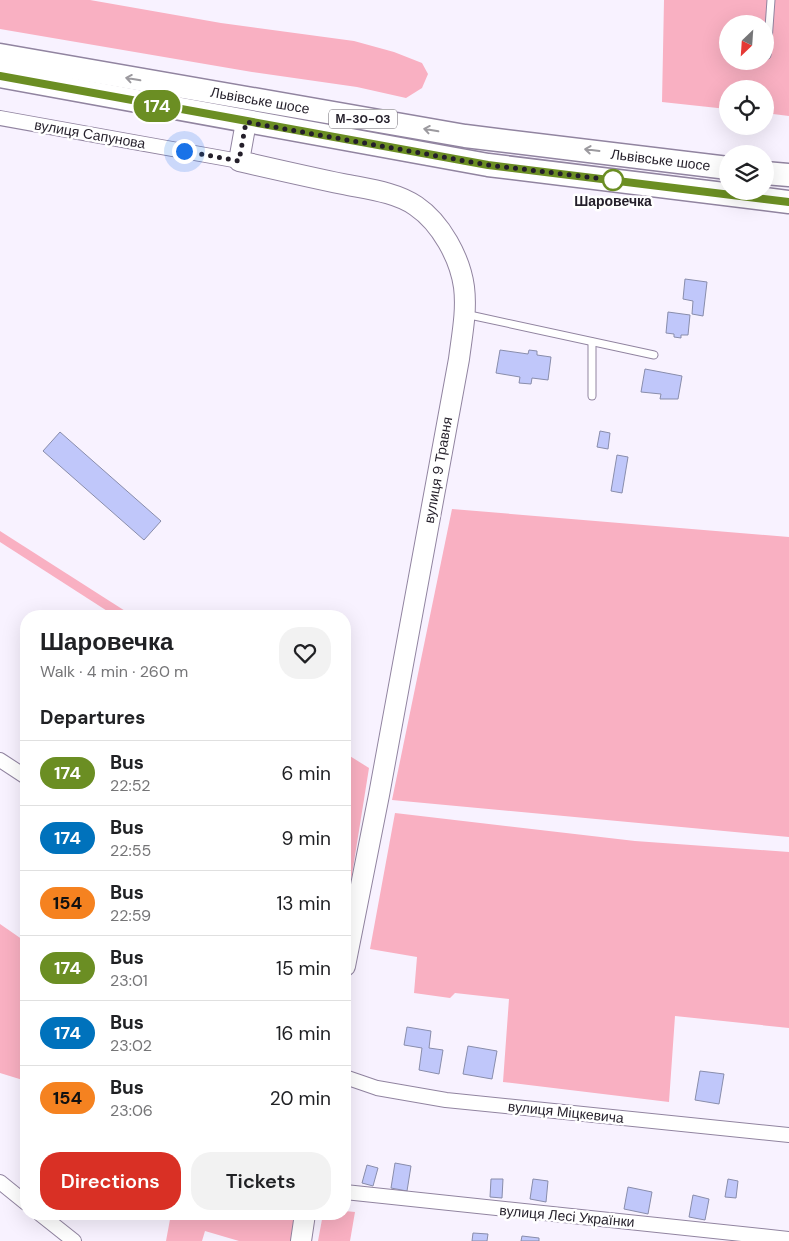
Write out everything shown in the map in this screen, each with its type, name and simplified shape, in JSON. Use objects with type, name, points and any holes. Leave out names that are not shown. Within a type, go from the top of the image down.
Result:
[{"type":"main road","name":"Львівське шосе","points":[[0,55],[465,136],[719,167]]},
{"type":"main road","name":"Львівське шосе","points":[[0,76],[488,165],[789,202]]},
{"type":"main road","points":[[774,174],[789,175]]},
{"type":"street","name":"вулиця Сапунова","points":[[0,118],[239,161]]},
{"type":"street","points":[[239,161],[246,122]]},
{"type":"street","name":"вулиця 9 Травня","points":[[239,161],[381,192],[416,206],[430,218],[450,246],[461,271],[465,314],[459,359],[379,795],[351,936]]},
{"type":"street","points":[[0,760],[20,773]]},
{"type":"street","name":"вулиця Міцкевича","points":[[351,1079],[377,1088],[446,1100],[789,1135]]},
{"type":"street","points":[[0,1182],[20,1198]]},
{"type":"street","name":"вулиця Лесі Українки","points":[[351,1193],[789,1239]]},
{"type":"street","points":[[48,1220],[74,1241]]},
{"type":"street","points":[[301,1241],[304,1220]]},
{"type":"lane","points":[[770,15],[771,0]]},
{"type":"lane","points":[[465,314],[654,355]]},
{"type":"lane","points":[[592,342],[592,396]]},
{"type":"shaded area","points":[[0,0],[90,0],[221,23],[354,41],[394,52],[422,63],[428,74],[422,88],[406,98],[357,87],[252,72],[0,29]]},
{"type":"shaded area","points":[[664,0],[789,0],[789,116],[774,114],[774,80],[719,80],[719,108],[662,102]]},
{"type":"shaded area","points":[[452,509],[789,537],[789,837],[392,800]]},
{"type":"shaded area","points":[[0,531],[124,610],[106,610],[0,542]]},
{"type":"shaded area","points":[[351,757],[369,768],[351,880]]},
{"type":"shaded area","points":[[395,813],[635,841],[789,852],[789,1028],[675,1016],[669,1102],[503,1082],[509,999],[455,993],[450,998],[414,993],[417,957],[370,949]]},
{"type":"shaded area","points":[[0,924],[20,938],[20,1079],[0,1073]]},
{"type":"shaded area","points":[[351,1212],[355,1212],[350,1241],[318,1241],[322,1220],[351,1220]]},
{"type":"shaded area","points":[[170,1220],[295,1220],[292,1241],[239,1241],[205,1231],[202,1241],[166,1241]]},
{"type":"building","points":[[685,279],[707,282],[703,316],[692,314],[693,301],[683,299]]},
{"type":"building","points":[[668,312],[690,315],[688,335],[681,335],[681,338],[674,337],[674,334],[666,333]]},
{"type":"building","points":[[500,350],[528,354],[529,350],[537,351],[537,355],[551,357],[548,380],[532,378],[531,384],[519,383],[520,377],[496,373]]},
{"type":"building","points":[[645,369],[682,376],[678,399],[660,399],[661,394],[641,392]]},
{"type":"building","points":[[600,431],[610,433],[608,449],[597,447]]},
{"type":"building","points":[[60,432],[161,521],[144,540],[43,451]]},
{"type":"building","points":[[617,455],[628,457],[622,493],[611,491]]},
{"type":"building","points":[[407,1027],[431,1031],[429,1048],[443,1050],[439,1074],[419,1070],[422,1048],[404,1045]]},
{"type":"building","points":[[468,1046],[497,1051],[492,1079],[463,1074]]},
{"type":"building","points":[[700,1071],[724,1074],[719,1104],[695,1100]]},
{"type":"building","points":[[395,1163],[411,1166],[407,1191],[391,1188]]},
{"type":"building","points":[[367,1165],[378,1168],[373,1186],[362,1183]]},
{"type":"building","points":[[491,1179],[503,1179],[502,1198],[490,1197]]},
{"type":"building","points":[[533,1179],[548,1181],[546,1202],[530,1199]]},
{"type":"building","points":[[728,1179],[738,1181],[736,1198],[725,1197]]},
{"type":"building","points":[[628,1187],[652,1192],[648,1214],[624,1209]]},
{"type":"building","points":[[693,1195],[709,1199],[705,1220],[689,1217]]},
{"type":"building","points":[[473,1233],[488,1234],[487,1241],[472,1241]]},
{"type":"building","points":[[522,1236],[539,1238],[539,1241],[521,1241]]},
{"type":"bus line","name":"174","points":[[0,76],[488,165],[789,202]]},
{"type":"place","name":"Шаровечка","points":[[613,180]]},
{"type":"route","points":[[184,151],[239,161],[246,122],[488,165],[613,180]]}]
